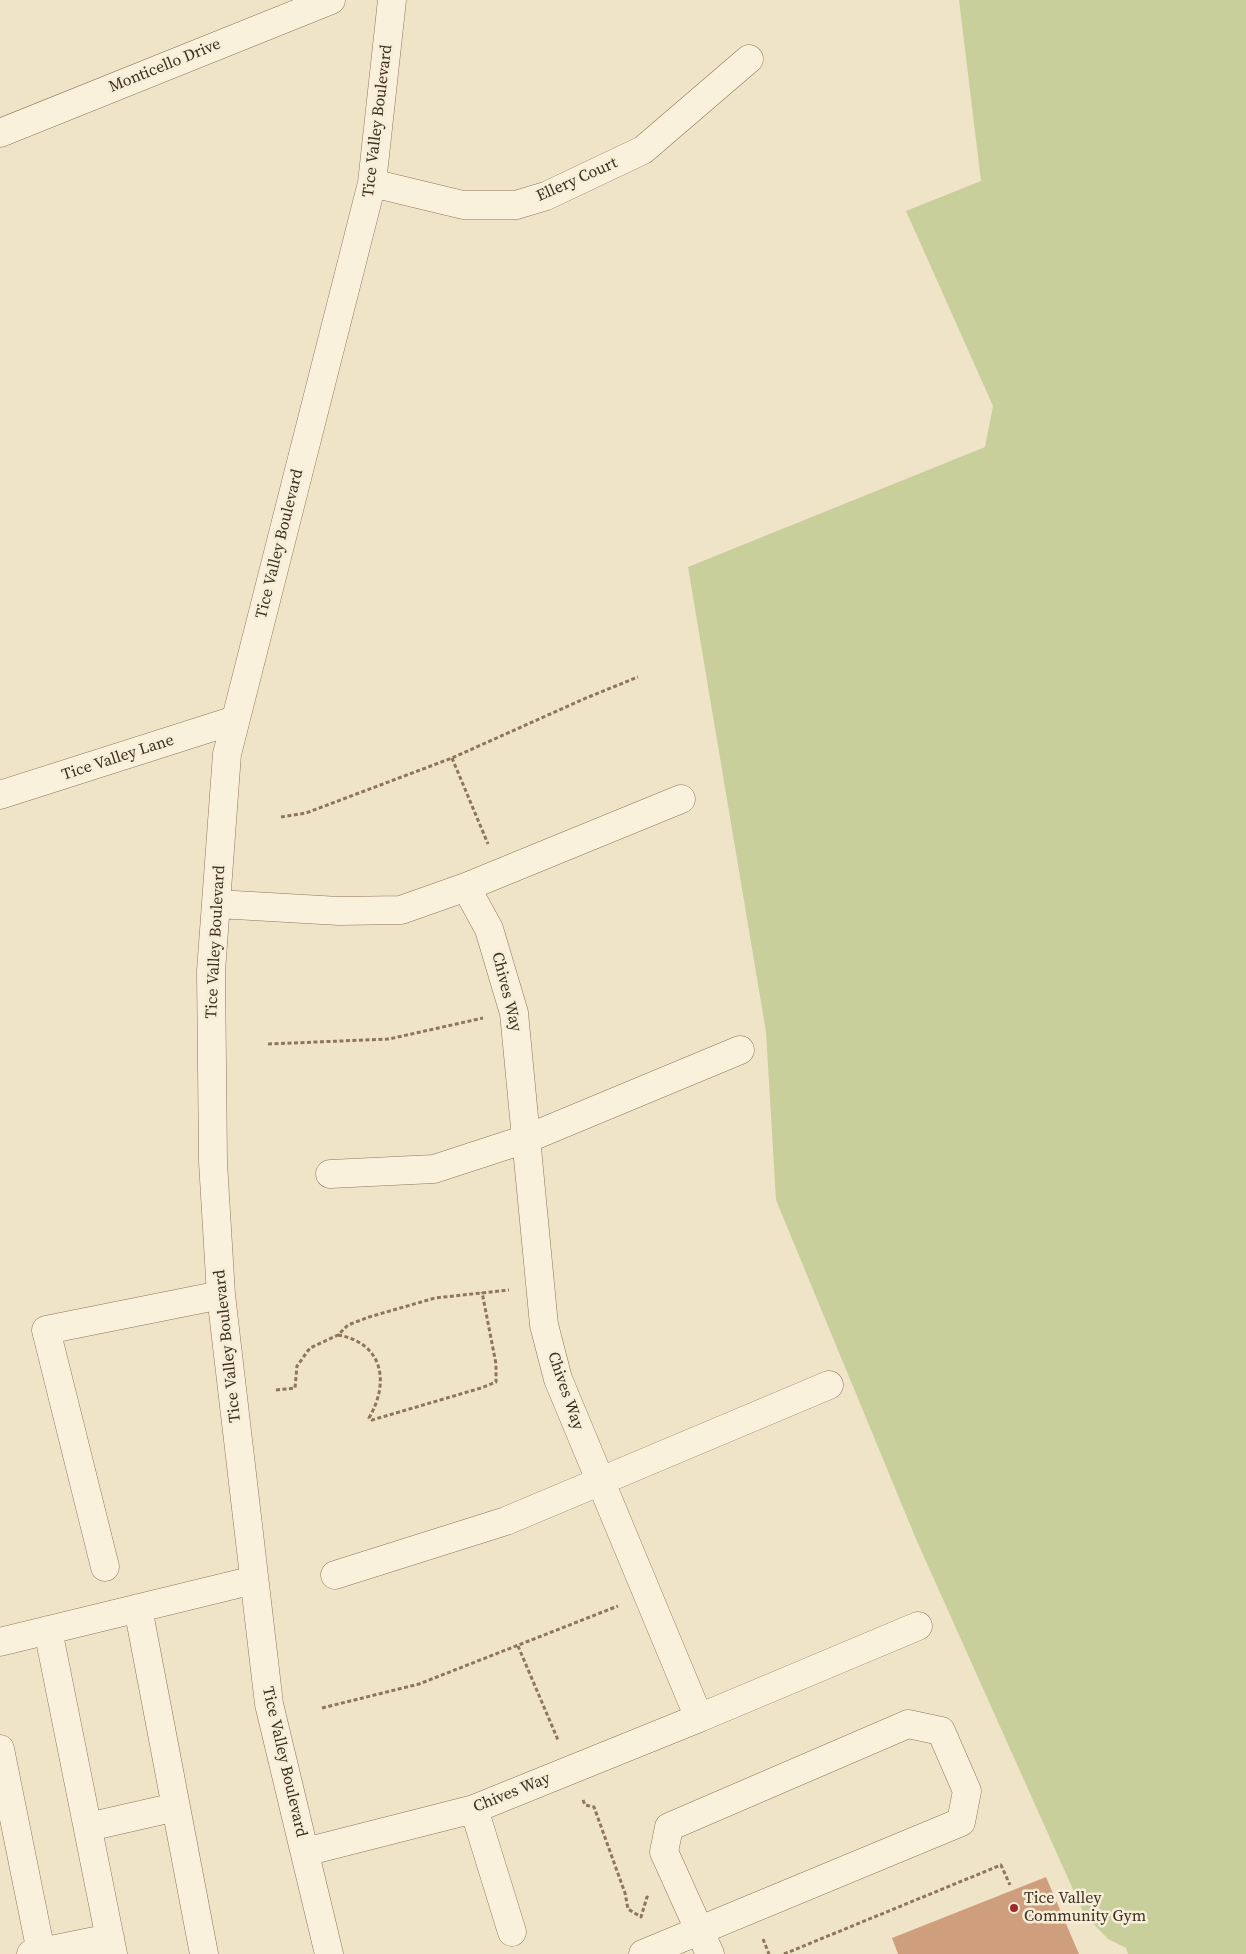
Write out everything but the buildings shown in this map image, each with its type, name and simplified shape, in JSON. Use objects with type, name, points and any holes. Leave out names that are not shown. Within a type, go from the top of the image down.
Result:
[{"type":"street","name":"Monticello Drive","points":[[0,133],[331,0]]},
{"type":"street","name":"Tice Valley Boulevard","points":[[328,1954],[269,1704],[254,1580],[221,1295],[213,1162],[211,972],[227,754],[372,182],[392,0]]},
{"type":"street","name":"Ellery Court","points":[[372,182],[463,205],[516,205],[546,196],[643,150],[749,59]]},
{"type":"street","name":"Tice Valley Lane","points":[[0,796],[235,720]]},
{"type":"street","points":[[217,904],[339,911],[401,910],[466,887],[681,799]]},
{"type":"street","name":"Chives Way","points":[[305,1852],[474,1809],[699,1718],[558,1379],[544,1325],[514,1012],[490,930],[466,887]]},
{"type":"street","points":[[330,1174],[434,1169],[526,1139],[740,1050]]},
{"type":"street","points":[[105,1567],[46,1330],[221,1295]]},
{"type":"street","points":[[335,1574],[506,1521],[829,1385]]},
{"type":"street","points":[[0,1642],[254,1580]]},
{"type":"street","points":[[138,1608],[204,1954]]},
{"type":"street","points":[[699,1718],[918,1626]]},
{"type":"street","points":[[0,1749],[36,1953],[111,1946],[48,1630]]},
{"type":"street","points":[[642,1954],[705,1942],[961,1822],[967,1791],[940,1732],[908,1724],[669,1827],[664,1852],[705,1942]]},
{"type":"street","points":[[88,1827],[176,1807]]},
{"type":"street","points":[[474,1809],[512,1932]]},
{"type":"path","points":[[281,817],[306,813],[452,758],[586,698],[638,678]]},
{"type":"path","points":[[452,758],[489,848]]},
{"type":"path","points":[[268,1044],[389,1039],[488,1016]]},
{"type":"path","points":[[276,1390],[295,1388],[297,1366],[310,1348],[338,1335],[348,1325],[435,1298],[516,1290]]},
{"type":"path","points":[[338,1335],[361,1344],[373,1354],[381,1374],[381,1388],[368,1418],[372,1420],[481,1388],[496,1382],[496,1364],[482,1292]]},
{"type":"path","points":[[322,1708],[419,1684],[625,1603]]},
{"type":"path","points":[[518,1646],[560,1744]]},
{"type":"path","points":[[582,1798],[585,1805],[594,1807],[625,1893],[628,1909],[640,1917],[647,1897],[654,1900]]},
{"type":"path","points":[[784,1954],[1001,1865],[1010,1885]]},
{"type":"green space","points":[[959,0],[1246,0],[1246,1954],[1128,1954],[1126,1948],[1108,1939],[1084,1914],[916,1539],[776,1200],[766,1032],[688,567],[985,447],[993,406],[906,211],[981,181]]},
{"type":"place","name":"Tice Valley Community Gym","points":[[1014,1908]]}]
